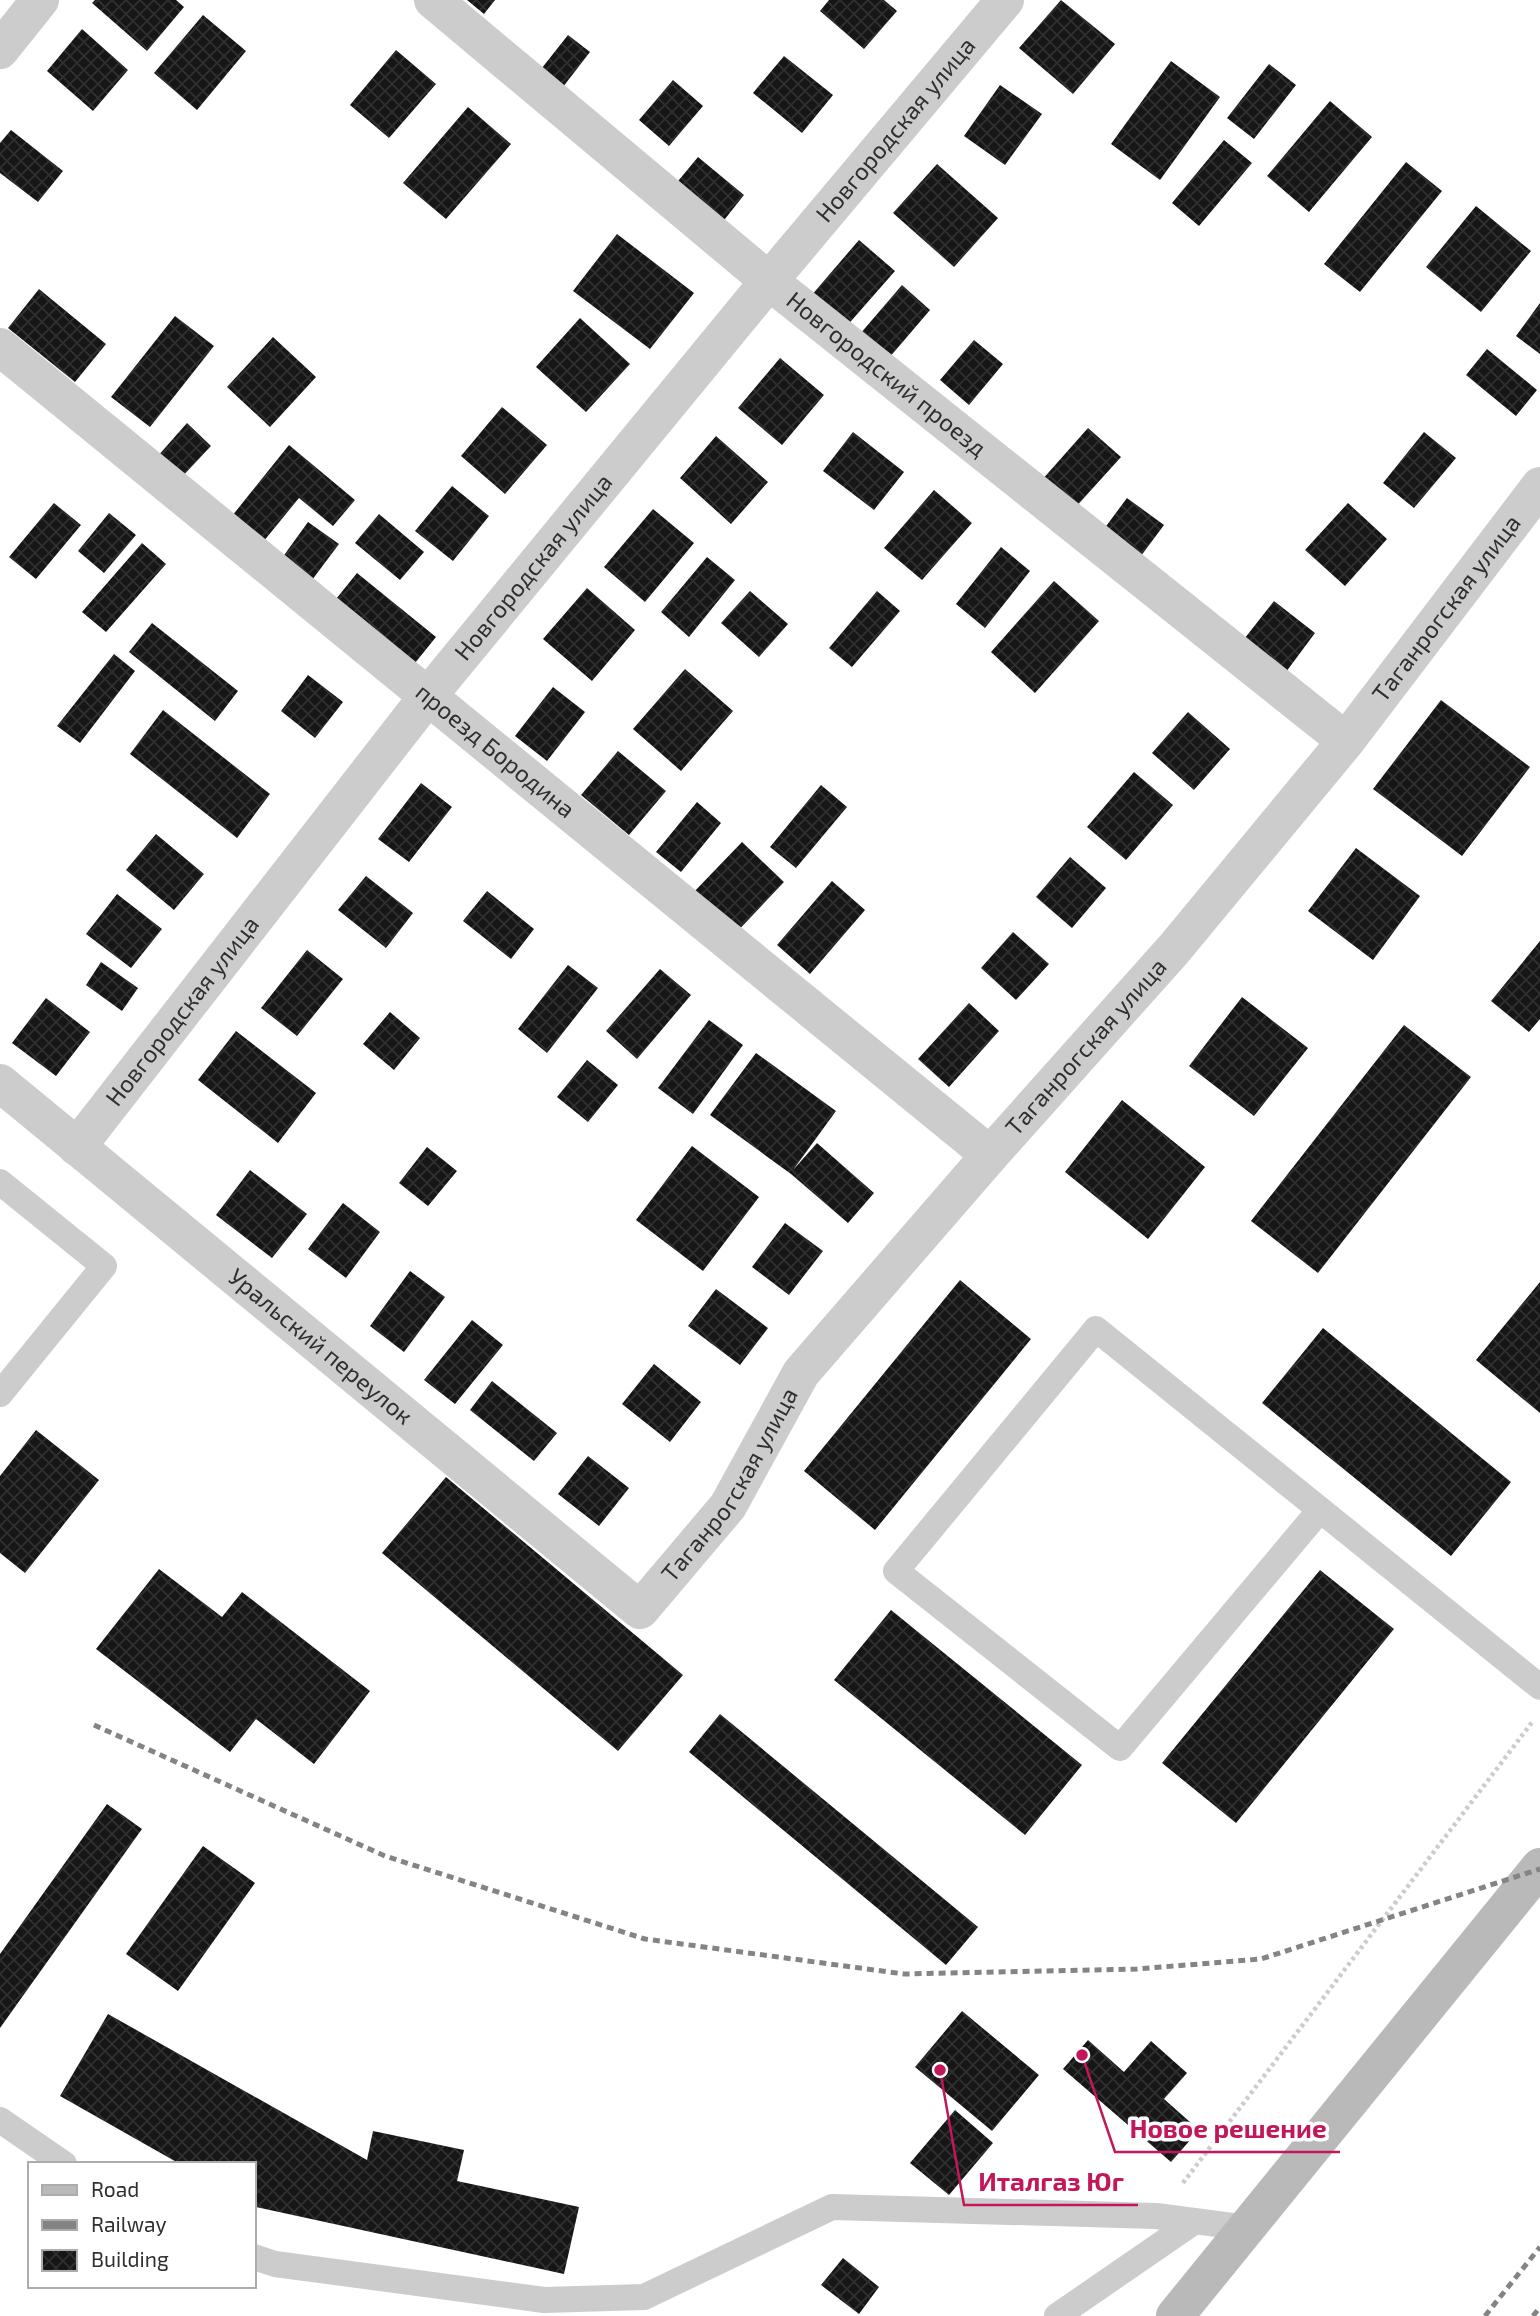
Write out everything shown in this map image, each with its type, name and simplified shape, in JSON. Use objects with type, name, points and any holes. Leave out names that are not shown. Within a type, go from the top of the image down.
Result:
[{"type":"main road","points":[[1175,2316],[1540,1867]]},
{"type":"street","points":[[0,50],[40,0]]},
{"type":"street","name":"Новгородский проезд","points":[[433,0],[769,281],[1346,741]]},
{"type":"street","name":"Новгородская улица","points":[[78,1147],[428,696],[1004,0]]},
{"type":"street","name":"проезд Бородина","points":[[0,347],[990,1155]]},
{"type":"street","name":"Таганрогская улица","points":[[640,1610],[728,1506],[801,1373],[1174,948],[1346,741],[1540,486]]},
{"type":"street","name":"Уральский переулок","points":[[0,1083],[640,1610]]},
{"type":"lane","points":[[0,1182],[104,1266],[0,1394]]},
{"type":"lane","points":[[1320,1510],[1120,1748],[896,1571],[1096,1329],[1540,1687]]},
{"type":"lane","points":[[0,2120],[61,2162]]},
{"type":"lane","points":[[256,2258],[275,2264],[544,2301],[644,2297],[832,2207],[1156,2216],[1248,2228]]},
{"type":"lane","points":[[1057,2316],[1195,2221]]},
{"type":"path","points":[[1156,2216],[1199,2164],[1540,1712]]},
{"type":"building","points":[[95,0],[176,0],[184,7],[147,51],[92,3]]},
{"type":"building","points":[[467,0],[495,0],[484,14]]},
{"type":"building","points":[[829,0],[884,0],[897,11],[864,49],[820,11]]},
{"type":"building","points":[[1061,0],[1115,44],[1073,94],[1019,48]]},
{"type":"building","points":[[203,15],[246,51],[197,110],[154,73]]},
{"type":"building","points":[[82,29],[128,70],[93,111],[47,71]]},
{"type":"building","points":[[568,35],[590,52],[556,96],[534,78]]},
{"type":"building","points":[[396,50],[436,84],[389,138],[350,105]]},
{"type":"building","points":[[784,56],[833,95],[802,133],[753,93]]},
{"type":"building","points":[[1171,61],[1220,97],[1160,180],[1111,144]]},
{"type":"building","points":[[1269,64],[1296,85],[1254,139],[1227,118]]},
{"type":"building","points":[[673,80],[703,106],[669,146],[639,120]]},
{"type":"building","points":[[1000,85],[1042,114],[1005,165],[964,136]]},
{"type":"building","points":[[1330,101],[1372,137],[1309,212],[1267,176]]},
{"type":"building","points":[[468,107],[511,144],[446,219],[403,183]]},
{"type":"building","points":[[11,130],[63,171],[38,202],[0,173],[0,143]]},
{"type":"building","points":[[1224,140],[1252,163],[1199,226],[1172,203]]},
{"type":"building","points":[[698,157],[744,195],[721,224],[674,186]]},
{"type":"building","points":[[1406,162],[1442,191],[1360,292],[1324,264]]},
{"type":"building","points":[[937,164],[998,218],[954,267],[893,213]]},
{"type":"building","points":[[1476,206],[1531,251],[1481,312],[1426,267]]},
{"type":"building","points":[[617,234],[694,293],[650,349],[573,291]]},
{"type":"building","points":[[859,240],[895,271],[845,328],[810,297]]},
{"type":"building","points":[[902,285],[930,310],[889,358],[860,334]]},
{"type":"building","points":[[39,289],[106,344],[75,382],[8,328]]},
{"type":"building","points":[[1540,303],[1540,354],[1516,336]]},
{"type":"building","points":[[175,316],[214,346],[150,427],[111,397]]},
{"type":"building","points":[[580,318],[630,364],[586,412],[536,367]]},
{"type":"building","points":[[273,337],[316,377],[270,427],[227,387]]},
{"type":"building","points":[[974,340],[1003,364],[969,405],[940,380]]},
{"type":"building","points":[[1487,349],[1537,390],[1516,416],[1466,375]]},
{"type":"building","points":[[780,358],[824,395],[782,445],[738,408]]},
{"type":"building","points":[[502,407],[547,445],[505,494],[461,456]]},
{"type":"building","points":[[187,423],[211,446],[180,479],[157,457]]},
{"type":"building","points":[[1088,428],[1121,457],[1074,509],[1041,481]]},
{"type":"building","points":[[853,432],[904,472],[874,510],[823,471]]},
{"type":"building","points":[[1424,432],[1456,458],[1414,508],[1383,483]]},
{"type":"building","points":[[716,436],[768,482],[731,524],[680,478]]},
{"type":"building","points":[[289,445],[355,500],[333,526],[299,498],[263,542],[232,516]]},
{"type":"building","points":[[452,486],[489,516],[453,561],[415,531]]},
{"type":"building","points":[[934,490],[972,523],[922,580],[884,548]]},
{"type":"building","points":[[1127,498],[1164,525],[1135,564],[1098,537]]},
{"type":"building","points":[[54,503],[81,525],[36,579],[9,557]]},
{"type":"building","points":[[1348,503],[1387,539],[1345,586],[1305,550]]},
{"type":"building","points":[[653,509],[694,543],[645,602],[604,567]]},
{"type":"building","points":[[109,513],[136,535],[104,573],[78,551]]},
{"type":"building","points":[[379,514],[424,552],[400,580],[355,543]]},
{"type":"building","points":[[308,522],[339,544],[312,580],[282,558]]},
{"type":"building","points":[[142,543],[166,564],[106,632],[82,612]]},
{"type":"building","points":[[1001,547],[1030,571],[985,628],[956,604]]},
{"type":"building","points":[[707,557],[735,580],[689,637],[661,612]]},
{"type":"building","points":[[357,573],[436,637],[411,668],[332,604]]},
{"type":"building","points":[[1054,581],[1099,621],[1035,693],[991,652]]},
{"type":"building","points":[[587,588],[635,630],[592,681],[543,639]]},
{"type":"building","points":[[750,591],[788,624],[759,657],[721,623]]},
{"type":"building","points":[[877,591],[900,611],[852,667],[829,648]]},
{"type":"building","points":[[1274,601],[1315,633],[1283,676],[1241,643]]},
{"type":"building","points":[[152,623],[238,691],[215,721],[129,652]]},
{"type":"building","points":[[114,654],[135,671],[80,743],[57,726]]},
{"type":"building","points":[[685,669],[733,711],[681,771],[633,729]]},
{"type":"building","points":[[308,675],[343,702],[315,738],[281,711]]},
{"type":"building","points":[[553,687],[585,712],[547,761],[515,736]]},
{"type":"building","points":[[1441,700],[1530,767],[1462,856],[1373,789]]},
{"type":"building","points":[[163,710],[270,794],[237,838],[130,754]]},
{"type":"building","points":[[1188,712],[1230,749],[1194,790],[1152,753]]},
{"type":"building","points":[[618,751],[666,791],[629,835],[581,795]]},
{"type":"building","points":[[1134,772],[1173,805],[1126,860],[1087,827]]},
{"type":"building","points":[[421,783],[452,807],[409,862],[378,839]]},
{"type":"building","points":[[821,785],[847,807],[796,868],[770,847]]},
{"type":"building","points":[[697,802],[721,823],[681,872],[656,852]]},
{"type":"building","points":[[156,834],[204,874],[174,910],[126,870]]},
{"type":"building","points":[[742,842],[784,882],[733,936],[691,895]]},
{"type":"building","points":[[1356,848],[1420,896],[1373,960],[1308,911]]},
{"type":"building","points":[[1070,857],[1106,888],[1072,928],[1036,897]]},
{"type":"building","points":[[366,876],[413,913],[386,948],[338,910]]},
{"type":"building","points":[[832,881],[865,910],[810,974],[777,945]]},
{"type":"building","points":[[487,891],[534,929],[511,959],[463,921]]},
{"type":"building","points":[[117,894],[162,929],[131,968],[86,934]]},
{"type":"building","points":[[1013,932],[1049,964],[1016,1000],[981,968]]},
{"type":"building","points":[[1540,941],[1540,1019],[1529,1032],[1491,1001]]},
{"type":"building","points":[[307,950],[343,979],[297,1036],[261,1008]]},
{"type":"building","points":[[101,962],[138,988],[122,1011],[86,985]]},
{"type":"building","points":[[568,965],[598,988],[547,1053],[518,1029]]},
{"type":"building","points":[[660,969],[691,995],[637,1059],[606,1031]]},
{"type":"building","points":[[1242,997],[1308,1048],[1254,1116],[1189,1066]]},
{"type":"building","points":[[46,998],[90,1032],[56,1076],[12,1043]]},
{"type":"building","points":[[969,1003],[999,1031],[949,1087],[918,1059]]},
{"type":"building","points":[[390,1012],[420,1038],[394,1070],[363,1044]]},
{"type":"building","points":[[709,1020],[743,1045],[693,1114],[658,1088]]},
{"type":"building","points":[[1404,1025],[1471,1077],[1318,1273],[1251,1221]]},
{"type":"building","points":[[236,1031],[316,1093],[278,1143],[198,1080]]},
{"type":"building","points":[[756,1053],[836,1111],[793,1170],[817,1143],[874,1193],[848,1223],[791,1174],[710,1115]]},
{"type":"building","points":[[587,1060],[618,1085],[588,1122],[557,1097]]},
{"type":"building","points":[[1122,1100],[1205,1167],[1148,1239],[1065,1172]]},
{"type":"building","points":[[692,1146],[759,1197],[703,1271],[636,1220]]},
{"type":"building","points":[[427,1147],[457,1171],[428,1206],[399,1183]]},
{"type":"building","points":[[250,1170],[307,1214],[272,1258],[216,1215]]},
{"type":"building","points":[[343,1203],[380,1232],[346,1278],[308,1249]]},
{"type":"building","points":[[785,1223],[823,1251],[789,1295],[752,1267]]},
{"type":"building","points":[[410,1271],[445,1297],[404,1352],[370,1326]]},
{"type":"building","points":[[960,1280],[1031,1339],[875,1530],[804,1471]]},
{"type":"building","points":[[1540,1282],[1540,1413],[1476,1360]]},
{"type":"building","points":[[716,1289],[768,1328],[740,1365],[688,1326]]},
{"type":"building","points":[[472,1320],[503,1345],[455,1404],[424,1380]]},
{"type":"building","points":[[1323,1328],[1511,1482],[1451,1556],[1262,1403]]},
{"type":"building","points":[[654,1364],[701,1402],[670,1442],[622,1404]]},
{"type":"building","points":[[492,1381],[557,1433],[534,1461],[470,1410]]},
{"type":"building","points":[[36,1430],[99,1480],[25,1573],[0,1553],[0,1476]]},
{"type":"building","points":[[588,1456],[629,1488],[599,1526],[558,1494]]},
{"type":"building","points":[[446,1477],[683,1675],[618,1751],[382,1553]]},
{"type":"building","points":[[159,1569],[222,1617],[242,1592],[370,1691],[314,1764],[256,1719],[230,1752],[96,1649]]},
{"type":"building","points":[[1320,1570],[1394,1629],[1236,1823],[1162,1763]]},
{"type":"building","points":[[891,1610],[1082,1765],[1025,1835],[834,1680]]},
{"type":"building","points":[[720,1714],[978,1927],[946,1965],[689,1752]]},
{"type":"building","points":[[107,1804],[142,1829],[0,2028],[0,1954]]},
{"type":"building","points":[[203,1846],[255,1883],[178,1991],[126,1954]]},
{"type":"building","points":[[962,2011],[1039,2075],[992,2131],[915,2067]]},
{"type":"building","points":[[108,2014],[367,2160],[373,2131],[464,2150],[457,2181],[579,2207],[564,2274],[256,2207],[256,2162],[176,2162],[60,2096]]},
{"type":"building","points":[[1088,2040],[1124,2072],[1151,2041],[1187,2073],[1164,2099],[1199,2130],[1171,2162],[1063,2069]]},
{"type":"building","points":[[955,2110],[993,2143],[949,2195],[910,2163]]},
{"type":"building","points":[[843,2258],[879,2287],[859,2314],[821,2285]]},
{"type":"railway","points":[[94,1725],[385,1856],[645,1939],[904,1974],[1137,1969],[1261,1959],[1540,1869]]},
{"type":"railway","points":[[1485,2316],[1540,2247]]},
{"type":"railway","points":[[1533,2316],[1540,2307]]},
{"type":"place","name":"Новое решение","points":[[1082,2055]]},
{"type":"place","name":"Италгаз Юг","points":[[940,2070]]}]
